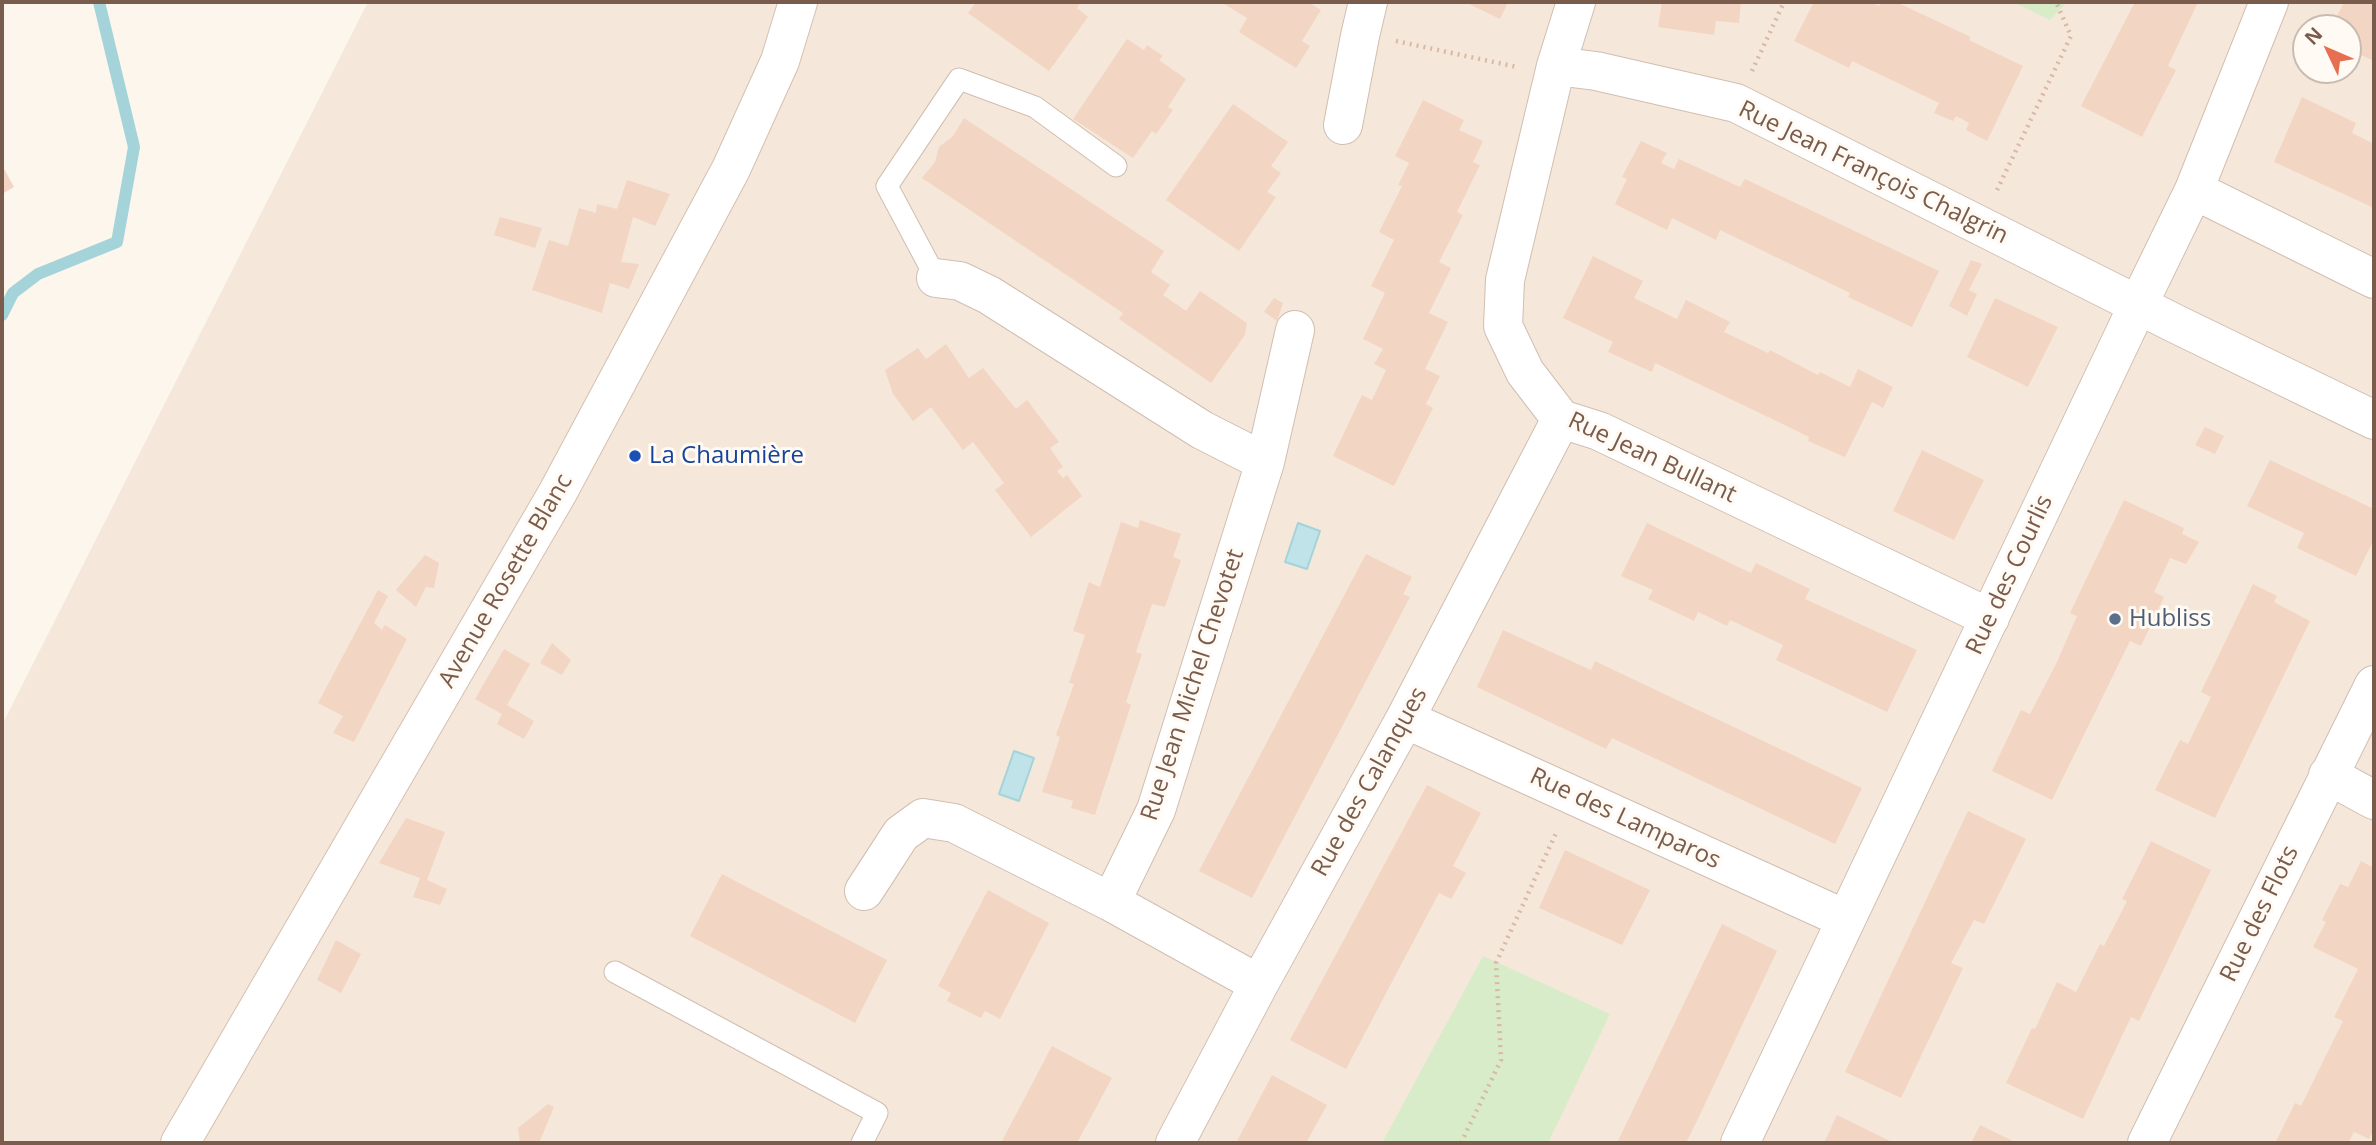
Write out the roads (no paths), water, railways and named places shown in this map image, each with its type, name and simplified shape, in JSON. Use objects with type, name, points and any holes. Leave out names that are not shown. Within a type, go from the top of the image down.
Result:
[{"type":"street","name":"Avenue Rosette Blanc","points":[[180,1143],[565,480],[731,169],[780,61],[798,2]]},
{"type":"street","name":"Rue Jean Bullant","points":[[1576,2],[1556,66],[1505,280],[1503,326],[1525,372],[1561,419],[1599,432],[1990,618]]},
{"type":"street","name":"Rue des Courlis","points":[[1740,1143],[2194,190],[2269,2]]},
{"type":"street","points":[[1343,125],[1372,26]]},
{"type":"street","name":"Rue Jean François Chalgrin","points":[[1556,66],[1596,71],[1736,103],[2137,305],[2374,420]]},
{"type":"street","points":[[2194,190],[2374,279]]},
{"type":"street","points":[[936,278],[960,281],[989,295],[1202,430],[1265,462]]},
{"type":"street","name":"Rue Jean Michel Chevotet","points":[[1111,902],[1156,810],[1265,462],[1295,330]]},
{"type":"street","name":"Rue des Calanques","points":[[1175,1143],[1405,719],[1561,419]]},
{"type":"street","name":"Rue des Flots","points":[[2147,1143],[2374,685]]},
{"type":"street","name":"Rue des Lamparos","points":[[1405,719],[1845,919]]},
{"type":"street","points":[[2328,775],[2374,800]]},
{"type":"street","points":[[864,891],[901,834],[923,818],[954,823],[1111,902],[1259,984]]},
{"type":"lane","points":[[936,278],[887,186],[959,79],[1035,107],[1116,166]]},
{"type":"lane","points":[[615,972],[877,1113],[862,1143]]},
{"type":"water","points":[[1298,523],[1320,531],[1307,569],[1285,562]]},
{"type":"water","points":[[1014,751],[1034,758],[1019,801],[999,794]]},
{"type":"waterway","points":[[2,315],[13,293],[38,274],[117,242],[134,147],[99,2]]},
{"type":"place","name":"La Chaumière","points":[[635,456]]},
{"type":"place","name":"Hubliss","points":[[2115,619]]}]
